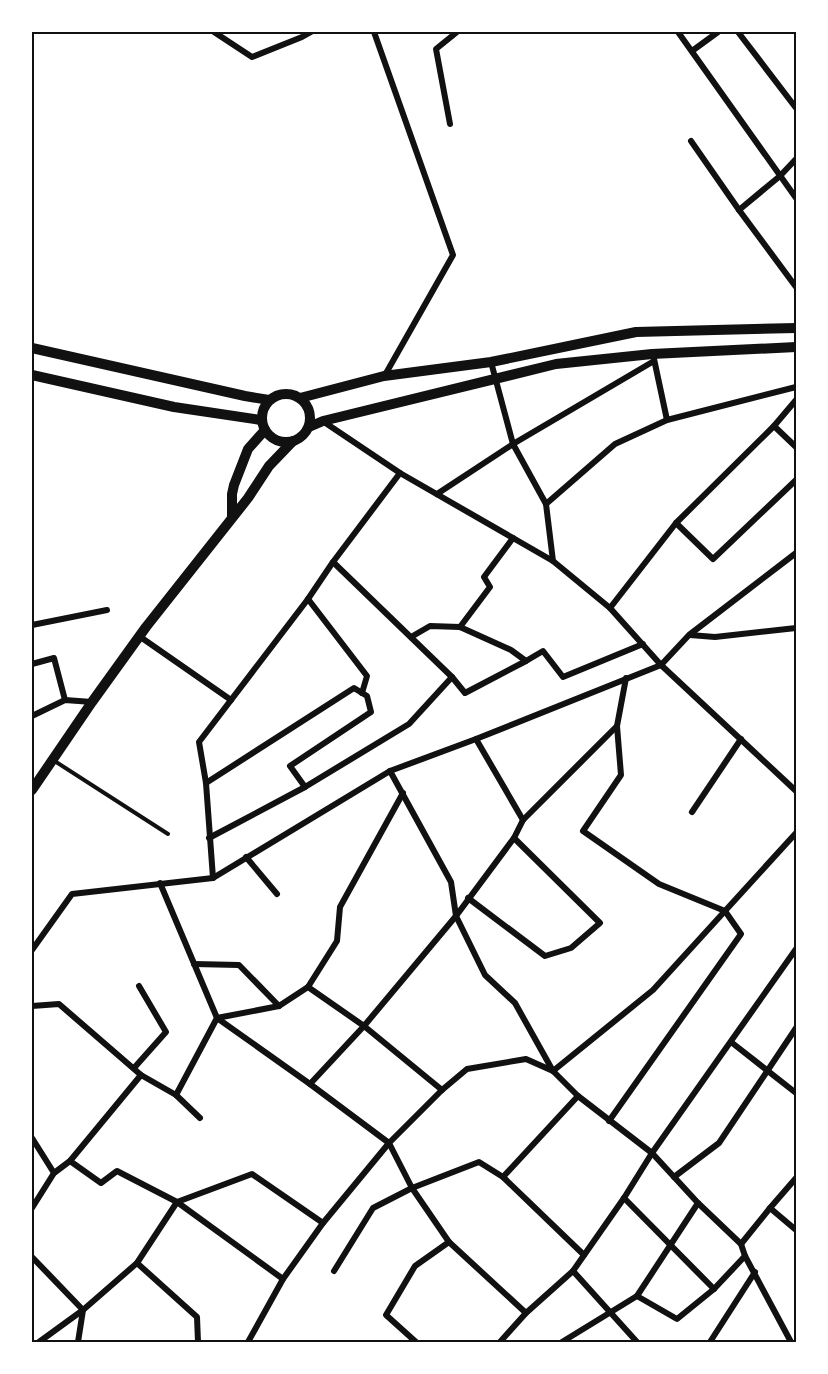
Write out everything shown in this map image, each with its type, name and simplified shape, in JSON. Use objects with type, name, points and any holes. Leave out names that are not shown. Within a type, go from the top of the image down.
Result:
[{"type":"main road","points":[[300,398],[384,376],[491,362],[636,332],[796,328]]},
{"type":"main road","points":[[309,427],[323,421],[556,364],[796,347]]},
{"type":"main road","points":[[32,348],[269,400]]},
{"type":"main road","points":[[32,375],[263,425],[272,438],[282,442],[293,441]]},
{"type":"main road","points":[[32,790],[139,636],[248,498],[269,466],[293,441],[303,436],[309,427],[310,416],[307,406],[300,398],[290,393],[279,394],[269,400],[263,409],[263,425],[248,449],[234,485],[232,516]]},
{"type":"street","points":[[214,32],[252,57],[301,34],[311,32]]},
{"type":"street","points":[[374,32],[453,255],[384,376]]},
{"type":"street","points":[[450,124],[436,49],[457,32]]},
{"type":"street","points":[[678,32],[796,198]]},
{"type":"street","points":[[692,51],[718,32]]},
{"type":"street","points":[[738,32],[796,108]]},
{"type":"street","points":[[691,141],[796,287]]},
{"type":"street","points":[[739,210],[780,176],[796,159]]},
{"type":"street","points":[[437,494],[513,444],[653,358],[667,420]]},
{"type":"street","points":[[491,362],[513,444],[546,504],[553,561]]},
{"type":"street","points":[[546,504],[615,444],[667,420],[796,387]]},
{"type":"street","points":[[610,608],[676,522],[774,426],[796,400]]},
{"type":"street","points":[[323,421],[400,473],[553,561],[610,608],[661,665],[796,792]]},
{"type":"street","points":[[774,426],[796,447]]},
{"type":"street","points":[[213,878],[206,783],[200,742],[400,473]]},
{"type":"street","points":[[676,522],[713,559],[796,480]]},
{"type":"street","points":[[460,627],[490,587],[484,577],[513,538]]},
{"type":"street","points":[[32,950],[72,894],[213,878],[390,771],[661,665],[689,635],[796,553]]},
{"type":"street","points":[[333,562],[452,677],[465,693],[543,651],[563,677],[643,644]]},
{"type":"street","points":[[308,599],[367,675],[362,693]]},
{"type":"street","points":[[32,625],[107,610]]},
{"type":"street","points":[[411,637],[430,626],[460,627],[511,650],[526,661]]},
{"type":"street","points":[[689,635],[715,637],[796,627]]},
{"type":"street","points":[[139,636],[231,700]]},
{"type":"street","points":[[32,664],[54,658],[65,699]]},
{"type":"street","points":[[209,838],[305,787],[409,724],[452,677]]},
{"type":"street","points":[[609,1121],[741,934],[725,911],[659,884],[583,831],[621,775],[616,726],[626,678]]},
{"type":"street","points":[[206,783],[354,688],[367,696],[371,712],[290,766],[305,787]]},
{"type":"street","points":[[32,716],[65,699],[92,702]]},
{"type":"street","points":[[310,1084],[364,1026],[456,916],[514,838],[523,820],[616,726]]},
{"type":"street","points":[[476,739],[523,820]]},
{"type":"street","points":[[692,812],[741,739]]},
{"type":"street","points":[[390,771],[451,882],[456,916],[485,975],[515,1003],[554,1071],[578,1096],[652,1153],[698,1203],[741,1244],[792,1342]]},
{"type":"street","points":[[216,1018],[279,1005],[308,987],[337,941],[340,907],[403,793]]},
{"type":"street","points":[[554,1071],[653,990],[796,833]]},
{"type":"street","points":[[468,898],[545,956],[571,948],[600,923],[514,838]]},
{"type":"street","points":[[246,857],[277,894]]},
{"type":"street","points":[[160,883],[216,1018],[389,1143],[412,1188],[449,1242],[526,1313]]},
{"type":"street","points":[[500,1342],[526,1313],[573,1271],[652,1153],[796,949]]},
{"type":"street","points":[[194,964],[239,965],[279,1005]]},
{"type":"street","points":[[134,1068],[166,1032],[139,986]]},
{"type":"street","points":[[308,987],[364,1026],[442,1090]]},
{"type":"street","points":[[32,1006],[59,1004],[141,1075],[176,1095],[200,1118]]},
{"type":"street","points":[[176,1095],[216,1018]]},
{"type":"street","points":[[674,1178],[719,1143],[796,1028]]},
{"type":"street","points":[[731,1042],[796,1093]]},
{"type":"street","points":[[248,1342],[283,1279],[323,1223],[389,1143],[442,1090],[467,1069],[526,1059],[554,1071]]},
{"type":"street","points":[[32,1208],[54,1173],[70,1161],[141,1075]]},
{"type":"street","points":[[503,1177],[578,1096]]},
{"type":"street","points":[[32,1138],[54,1173]]},
{"type":"street","points":[[70,1161],[101,1183],[117,1171],[177,1202],[283,1279]]},
{"type":"street","points":[[334,1271],[373,1208],[412,1188],[479,1162],[503,1177],[584,1255]]},
{"type":"street","points":[[39,1342],[83,1310],[137,1263],[177,1202],[252,1174],[323,1223]]},
{"type":"street","points":[[741,1244],[796,1178]]},
{"type":"street","points":[[624,1198],[714,1289]]},
{"type":"street","points":[[562,1342],[637,1296],[698,1203]]},
{"type":"street","points":[[770,1208],[796,1230]]},
{"type":"street","points":[[416,1342],[386,1315],[415,1266],[449,1242]]},
{"type":"street","points":[[637,1296],[677,1319],[714,1289],[746,1256]]},
{"type":"street","points":[[32,1257],[83,1310]]},
{"type":"street","points":[[137,1263],[197,1317],[198,1342]]},
{"type":"street","points":[[573,1271],[637,1342]]},
{"type":"street","points":[[710,1342],[754,1272]]},
{"type":"street","points":[[78,1342],[83,1310]]},
{"type":"lane","points":[[52,760],[168,834]]}]
